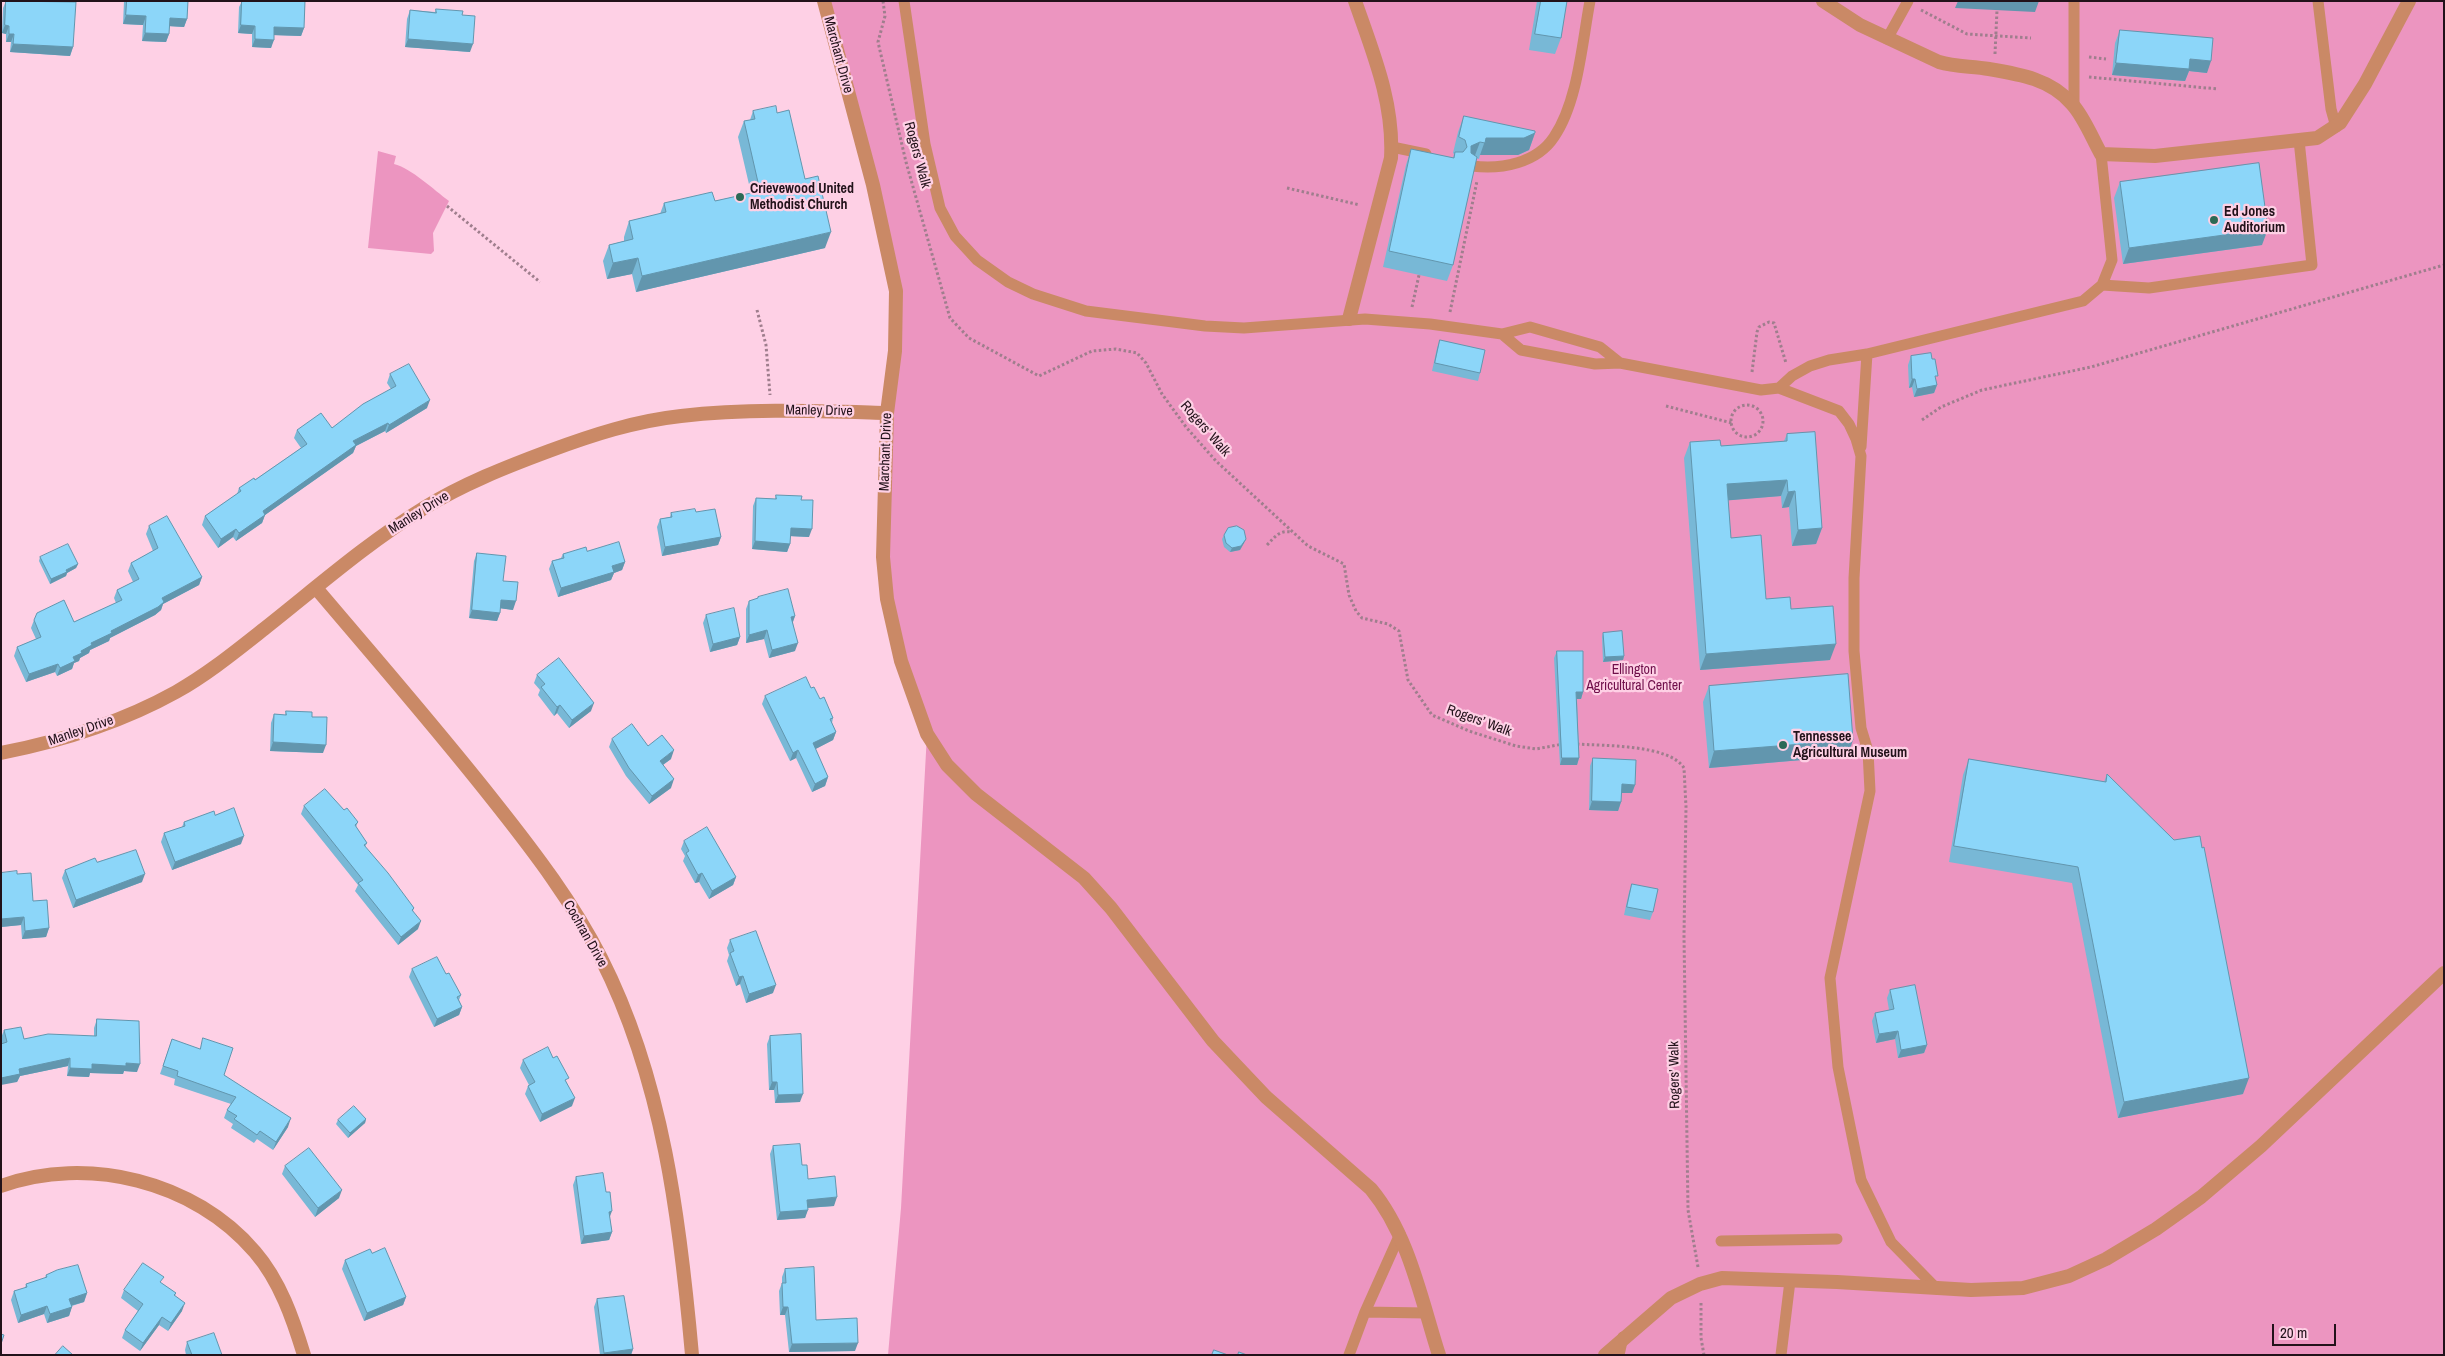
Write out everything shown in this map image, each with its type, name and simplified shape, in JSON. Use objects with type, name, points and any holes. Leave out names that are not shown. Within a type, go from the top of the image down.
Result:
[{"type":"street","name":"Marchant Drive","points":[[824,1],[873,185],[894,277],[897,316],[887,413],[883,557],[887,599],[907,681],[926,734],[948,765],[976,794],[1084,878],[1111,908],[1213,1041],[1266,1097],[1371,1189],[1384,1205],[1400,1234],[1439,1355]]},
{"type":"street","points":[[1349,320],[1378,210],[1392,147],[1388,101],[1379,67],[1355,1]]},
{"type":"street","points":[[1823,1],[1860,25],[1950,66],[2019,74],[2044,82],[2060,92],[2074,105],[2101,154],[2155,156],[2317,138],[2336,127],[2365,84],[2409,1]]},
{"type":"street","name":"Manley Drive","points":[[1,753],[76,735],[127,715],[177,692],[223,661],[316,588],[418,512],[505,467],[622,427],[694,414],[770,410],[887,413]]},
{"type":"street","name":"Cochran Drive","points":[[316,588],[474,776],[563,895],[601,958],[634,1037],[659,1119],[671,1186],[692,1355]]},
{"type":"street","points":[[1605,1355],[1623,1337],[1671,1298],[1700,1284],[1722,1278],[1937,1289],[2023,1288],[2060,1279],[2106,1259],[2156,1229],[2200,1197],[2261,1146],[2444,973]]},
{"type":"street","points":[[1,1186],[36,1176],[71,1172],[105,1174],[139,1181],[171,1193],[200,1207],[222,1221],[256,1253],[268,1270],[288,1309],[304,1355]]},
{"type":"lane","points":[[904,1],[925,144],[940,208],[955,236],[964,248],[984,266],[1008,282],[1033,294],[1086,311],[1205,326],[1244,328],[1349,320],[1409,322],[1502,334],[1530,326],[1600,347],[1620,363]]},
{"type":"lane","points":[[1476,166],[1506,167],[1526,160],[1543,149],[1554,138],[1571,98],[1590,1]]},
{"type":"lane","points":[[2074,1],[2074,105]]},
{"type":"lane","points":[[2318,1],[2331,109],[2336,127]]},
{"type":"lane","points":[[1888,39],[1907,2]]},
{"type":"lane","points":[[2102,285],[2150,288],[2312,265],[2299,140]]},
{"type":"lane","points":[[1392,147],[1436,157]]},
{"type":"lane","points":[[1779,388],[1792,376],[1810,366],[1829,360],[1867,354],[2083,301],[2102,285],[2112,260],[2101,154]]},
{"type":"lane","points":[[1502,334],[1521,350],[1595,364],[1620,363],[1761,390],[1779,388],[1839,411],[1849,424],[1856,439],[1860,456]]},
{"type":"lane","points":[[1867,354],[1854,578],[1854,651],[1861,728],[1868,750],[1870,783],[1831,970],[1837,1058],[1861,1180],[1867,1197],[1891,1242],[1937,1289]]},
{"type":"lane","points":[[1349,1355],[1364,1312],[1400,1234]]},
{"type":"lane","points":[[1721,1241],[1837,1239]]},
{"type":"lane","points":[[1781,1355],[1790,1280]]},
{"type":"lane","points":[[1364,1312],[1425,1313]]},
{"type":"lane","points":[[1619,1355],[1623,1337]]},
{"type":"path","name":"Rogers’ Walk","points":[[883,1],[885,16],[878,42],[906,162],[950,318],[969,338],[1039,376],[1092,351],[1116,349],[1137,353],[1146,363],[1162,394],[1186,427],[1216,461],[1308,546],[1344,564],[1351,600],[1362,618],[1388,624],[1399,631],[1408,680],[1432,715],[1469,731],[1516,746],[1536,749],[1567,744]]},
{"type":"path","points":[[1907,2],[1968,34],[2030,38]]},
{"type":"path","points":[[1995,70],[1997,10]]},
{"type":"path","points":[[2074,76],[2218,88]]},
{"type":"path","points":[[1447,327],[1476,166]]},
{"type":"path","points":[[1287,188],[1378,210]]},
{"type":"path","points":[[447,206],[540,282]]},
{"type":"path","points":[[1922,420],[1941,407],[1982,390],[2091,368],[2444,265]]},
{"type":"path","points":[[1409,322],[1419,275]]},
{"type":"path","points":[[757,310],[766,344],[770,410]]},
{"type":"path","points":[[1748,405],[1759,326],[1769,322],[1774,323],[1782,353],[1792,376]]},
{"type":"path","points":[[1748,405],[1759,411],[1763,423],[1758,432],[1748,437],[1738,433],[1732,422],[1736,410],[1748,405]]},
{"type":"path","points":[[1666,406],[1732,422]]},
{"type":"path","points":[[1748,437],[1749,446]]},
{"type":"path","points":[[1267,545],[1277,534],[1285,531],[1293,533]]},
{"type":"path","name":"Rogers’ Walk","points":[[1574,744],[1662,752],[1677,760],[1684,768],[1686,807],[1684,936],[1688,1210],[1700,1284],[1701,1338],[1704,1355]]},
{"type":"green space","name":"Ellington Agricultural Center","points":[[824,1],[2444,1],[2444,1355],[888,1355],[901,1208],[927,734],[887,599],[897,316]]},
{"type":"green space","points":[[378,151],[396,156],[394,164],[408,170],[449,201],[433,233],[434,251],[431,254],[368,248]]},
{"type":"building","points":[[6,1],[76,2],[73,47],[13,44],[14,34],[9,34],[9,26],[5,25]]},
{"type":"building","points":[[127,1],[188,1],[187,19],[170,18],[169,34],[145,33],[146,16],[126,15]]},
{"type":"building","points":[[242,1],[305,1],[304,28],[274,27],[274,40],[255,39],[255,26],[241,25]]},
{"type":"building","points":[[1541,1],[1567,1],[1561,38],[1535,34]]},
{"type":"building","points":[[436,9],[463,11],[462,15],[475,16],[473,44],[408,39],[410,10],[436,13]]},
{"type":"building","points":[[2120,30],[2213,38],[2211,61],[2190,59],[2189,69],[2116,63]]},
{"type":"building","points":[[776,106],[777,113],[789,110],[805,179],[818,176],[831,232],[642,276],[638,258],[613,263],[609,245],[633,239],[629,221],[666,212],[664,203],[712,192],[715,201],[760,191],[744,121],[755,119],[753,111]]},
{"type":"building","points":[[1464,116],[1535,131],[1535,133],[1524,138],[1486,138],[1485,143],[1480,142],[1471,146],[1471,153],[1477,157],[1453,265],[1389,251],[1411,149],[1454,158],[1455,152],[1463,152],[1467,147],[1465,140],[1459,137]]},
{"type":"building","points":[[2259,163],[2268,229],[2129,248],[2120,182]]},
{"type":"building","points":[[1440,340],[1485,350],[1480,373],[1435,363]]},
{"type":"building","points":[[1931,353],[1932,359],[1935,359],[1938,376],[1935,376],[1937,385],[1917,389],[1915,379],[1912,379],[1911,356]]},
{"type":"building","points":[[409,364],[430,400],[389,425],[388,423],[353,441],[356,445],[263,511],[265,515],[239,533],[236,529],[221,539],[205,516],[241,491],[239,488],[254,478],[255,480],[307,444],[297,430],[321,413],[332,428],[363,404],[396,386],[390,374]]},
{"type":"building","points":[[1815,432],[1822,528],[1798,530],[1795,491],[1788,492],[1787,480],[1727,484],[1731,538],[1761,535],[1766,599],[1790,597],[1791,609],[1833,606],[1836,644],[1706,654],[1690,442],[1720,440],[1721,446],[1787,441],[1787,434]]},
{"type":"building","points":[[776,495],[802,496],[801,500],[813,500],[812,529],[791,528],[790,544],[755,541],[756,498],[776,499]]},
{"type":"building","points":[[695,509],[696,512],[715,509],[721,537],[665,547],[660,519],[672,517],[671,513]]},
{"type":"building","points":[[167,516],[202,577],[162,598],[164,602],[158,607],[91,643],[92,645],[81,651],[82,653],[73,657],[75,661],[60,668],[58,664],[29,674],[17,647],[41,637],[34,620],[37,613],[64,600],[74,622],[122,600],[117,590],[139,579],[131,563],[158,548],[149,526]]},
{"type":"building","points":[[1237,526],[1244,530],[1246,539],[1241,546],[1232,548],[1226,543],[1224,535],[1228,528]]},
{"type":"building","points":[[619,542],[625,562],[612,566],[614,572],[561,588],[552,561],[564,558],[563,554],[586,547],[587,551]]},
{"type":"building","points":[[68,544],[78,564],[66,570],[67,572],[51,579],[40,557]]},
{"type":"building","points":[[477,553],[506,556],[503,581],[518,582],[516,601],[501,600],[500,613],[472,610]]},
{"type":"building","points":[[788,589],[795,616],[791,617],[798,643],[772,650],[767,630],[749,635],[749,601]]},
{"type":"building","points":[[734,608],[740,637],[713,644],[706,615]]},
{"type":"building","points":[[1622,631],[1624,656],[1605,657],[1603,633]]},
{"type":"building","points":[[1557,651],[1583,651],[1583,692],[1576,692],[1579,758],[1562,758]]},
{"type":"building","points":[[559,658],[594,703],[572,720],[560,705],[557,707],[541,687],[545,684],[537,675]]},
{"type":"building","points":[[1848,674],[1853,740],[1714,751],[1709,686]]},
{"type":"building","points":[[806,677],[811,688],[814,687],[820,699],[824,697],[833,718],[830,719],[836,732],[813,743],[828,777],[815,784],[798,750],[793,753],[765,696]]},
{"type":"building","points":[[286,711],[312,712],[312,717],[327,717],[326,745],[273,742],[274,714],[286,715]]},
{"type":"building","points":[[632,724],[648,746],[662,735],[674,750],[660,761],[674,779],[652,796],[629,768],[612,739]]},
{"type":"building","points":[[1593,758],[1636,760],[1635,785],[1622,784],[1621,802],[1592,801]]},
{"type":"building","points":[[1969,759],[2106,782],[2107,774],[2174,840],[2200,836],[2202,848],[2204,847],[2249,1078],[2124,1102],[2078,867],[1954,846]]},
{"type":"building","points":[[325,789],[344,810],[347,808],[358,822],[355,825],[367,843],[364,845],[388,873],[414,908],[412,910],[421,921],[401,937],[358,883],[363,880],[304,806]]},
{"type":"building","points":[[234,808],[244,836],[175,862],[164,833],[185,826],[184,822],[214,811],[215,815]]},
{"type":"building","points":[[707,827],[736,877],[712,891],[702,873],[698,875],[686,853],[689,851],[684,841]]},
{"type":"building","points":[[136,850],[145,874],[76,900],[65,870],[95,858],[97,862]]},
{"type":"building","points":[[17,871],[17,874],[31,873],[33,901],[47,900],[49,928],[25,931],[24,917],[1,919],[1,873]]},
{"type":"building","points":[[1632,884],[1658,889],[1653,912],[1627,907]]},
{"type":"building","points":[[756,931],[776,985],[749,994],[743,976],[739,977],[730,953],[734,951],[730,940]]},
{"type":"building","points":[[437,957],[446,974],[449,973],[461,995],[457,997],[462,1007],[437,1019],[412,969]]},
{"type":"building","points":[[1915,985],[1927,1045],[1901,1050],[1898,1031],[1879,1034],[1875,1013],[1894,1009],[1890,990]]},
{"type":"building","points":[[97,1019],[139,1021],[140,1064],[126,1063],[126,1066],[92,1064],[92,1069],[70,1068],[70,1058],[19,1069],[20,1074],[1,1078],[1,1044],[7,1042],[4,1030],[21,1027],[24,1039],[48,1034],[96,1036]]},
{"type":"building","points":[[801,1034],[803,1094],[778,1095],[777,1082],[772,1082],[770,1036]]},
{"type":"building","points":[[203,1038],[233,1048],[224,1075],[291,1118],[276,1142],[260,1131],[257,1135],[234,1119],[237,1116],[227,1110],[236,1097],[177,1076],[178,1071],[163,1066],[172,1039],[200,1049]]},
{"type":"building","points":[[548,1047],[553,1058],[557,1056],[569,1078],[565,1080],[575,1098],[542,1114],[528,1086],[535,1082],[523,1060]]},
{"type":"building","points":[[354,1106],[366,1119],[350,1133],[338,1120]]},
{"type":"building","points":[[800,1144],[802,1165],[807,1165],[808,1179],[835,1176],[837,1197],[807,1200],[808,1210],[780,1212],[773,1146]]},
{"type":"building","points":[[309,1148],[342,1190],[318,1208],[285,1166]]},
{"type":"building","points":[[603,1173],[606,1192],[610,1192],[612,1211],[609,1212],[612,1232],[584,1236],[576,1177]]},
{"type":"building","points":[[385,1248],[406,1297],[367,1313],[345,1260],[370,1249],[372,1253]]},
{"type":"building","points":[[143,1263],[164,1277],[160,1282],[176,1293],[174,1295],[185,1303],[171,1323],[162,1317],[143,1343],[125,1330],[143,1304],[124,1290]]},
{"type":"building","points":[[78,1265],[87,1293],[69,1299],[72,1307],[50,1314],[47,1306],[21,1315],[14,1291],[27,1287],[26,1284],[47,1277],[46,1275],[57,1270]]},
{"type":"building","points":[[814,1267],[816,1320],[857,1318],[858,1343],[792,1344],[788,1307],[783,1307],[782,1283],[786,1283],[785,1269]]},
{"type":"building","points":[[624,1296],[633,1349],[604,1353],[597,1299]]},
{"type":"building","points":[[214,1333],[222,1355],[192,1355],[187,1342]]},
{"type":"building","points":[[63,1346],[73,1355],[55,1355]]},
{"type":"building","points":[[1214,1350],[1228,1355],[1212,1355]]},
{"type":"place","name":"Crievewood United Methodist Church","points":[[740,197]]},
{"type":"place","name":"Ed Jones Auditorium","points":[[2214,220]]},
{"type":"place","name":"Tennessee Agricultural Museum","points":[[1783,745]]}]
